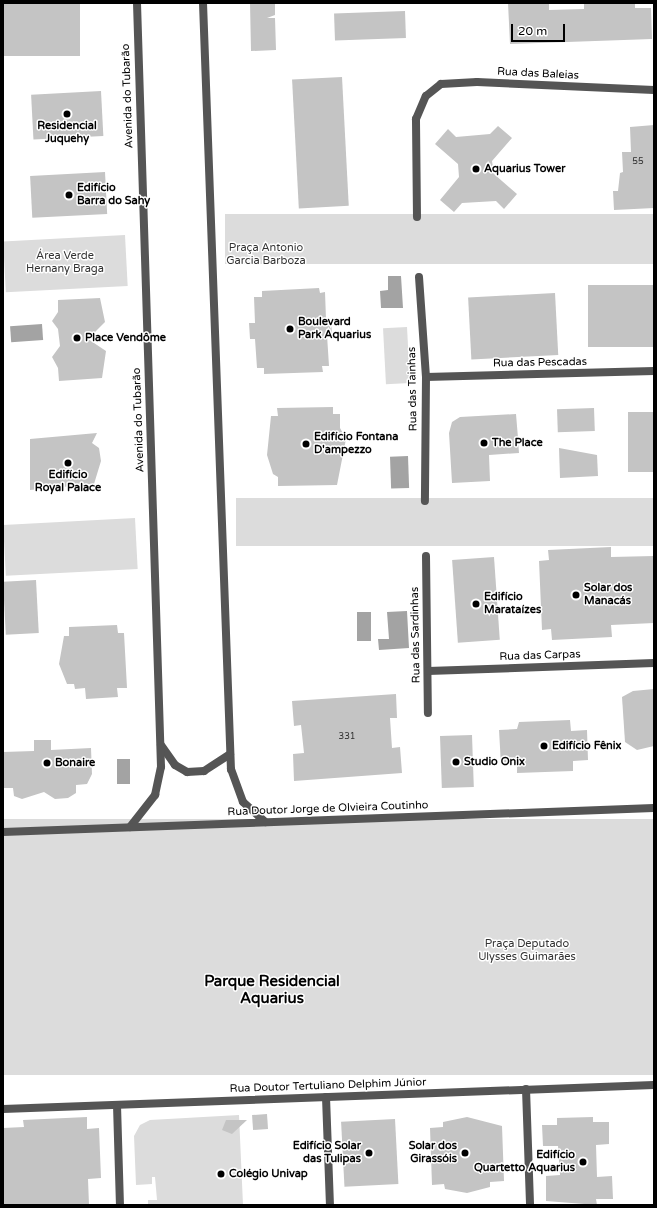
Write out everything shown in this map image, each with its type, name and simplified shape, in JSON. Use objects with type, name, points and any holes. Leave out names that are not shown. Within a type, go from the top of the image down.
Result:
[{"type":"street","name":"Avenida do Tubarão","points":[[130,827],[155,795],[161,767],[137,3]]},
{"type":"street","points":[[203,3],[231,769],[243,802],[265,822]]},
{"type":"street","name":"Rua das Baleias","points":[[416,217],[416,119],[426,96],[441,84],[477,82],[654,90]]},
{"type":"street","name":"Rua das Tainhas","points":[[419,277],[426,377],[425,501]]},
{"type":"street","name":"Rua das Pescadas","points":[[426,377],[654,372]]},
{"type":"street","name":"Rua das Sardinhas","points":[[426,556],[428,713]]},
{"type":"street","name":"Rua das Carpas","points":[[428,671],[654,663]]},
{"type":"street","points":[[161,744],[175,765],[187,772],[204,771],[230,754]]},
{"type":"street","name":"Rua Doutor Jorge de Olvieira Coutinho","points":[[3,832],[654,808]]},
{"type":"street","name":"Rua Doutor Tertuliano Delphim Júnior","points":[[3,1109],[526,1088],[654,1085]]},
{"type":"street","points":[[526,1088],[530,1205]]},
{"type":"street","points":[[326,1097],[330,1205]]},
{"type":"street","points":[[117,1104],[120,1205]]},
{"type":"green space","name":"Praça Antonio Garcia Barboza","points":[[225,214],[654,214],[654,264],[225,264]]},
{"type":"green space","name":"Área Verde Hernany Braga","points":[[125,235],[128,286],[6,292],[3,241]]},
{"type":"green space","points":[[407,327],[410,383],[386,384],[383,328]]},
{"type":"green space","points":[[236,498],[654,498],[654,546],[236,546]]},
{"type":"green space","points":[[135,518],[138,569],[6,576],[3,525]]},
{"type":"green space","name":"Praça Deputado Ulysses Guimarães","points":[[3,819],[654,819],[654,1075],[3,1075]]},
{"type":"green space","points":[[239,1115],[243,1205],[148,1205],[148,1200],[157,1200],[155,1177],[152,1177],[152,1184],[136,1185],[134,1136],[140,1125],[150,1120]]},
{"type":"shaded area","points":[[388,276],[401,276],[403,308],[381,308],[380,291],[388,290]]},
{"type":"shaded area","points":[[42,324],[43,340],[11,342],[10,326]]},
{"type":"shaded area","points":[[408,456],[409,488],[391,489],[390,457]]},
{"type":"shaded area","points":[[407,611],[409,648],[379,650],[378,639],[389,639],[387,612]]},
{"type":"shaded area","points":[[357,612],[371,612],[371,641],[357,641]]},
{"type":"shaded area","points":[[117,759],[130,759],[130,784],[117,784]]},
{"type":"building","points":[[3,3],[80,3],[80,56],[3,56]]},
{"type":"building","points":[[250,3],[275,3],[275,15],[267,18],[275,18],[276,50],[251,51]]},
{"type":"building","points":[[508,3],[549,3],[549,10],[584,9],[584,3],[635,3],[635,8],[651,8],[652,39],[510,44]]},
{"type":"building","points":[[405,11],[406,38],[335,40],[334,13]]},
{"type":"building","points":[[342,77],[349,206],[299,208],[292,80]]},
{"type":"building","name":"Residencial Juquehy","points":[[101,91],[103,136],[33,140],[31,95]]},
{"type":"building","points":[[654,125],[654,208],[614,210],[613,191],[618,191],[620,173],[623,172],[622,152],[631,152],[630,127]]},
{"type":"building","name":"Aquarius Tower","points":[[498,126],[512,138],[492,161],[494,174],[517,194],[504,209],[496,201],[462,203],[454,212],[440,200],[459,177],[458,164],[435,144],[448,129],[456,137],[490,134]]},
{"type":"building","name":"Edifício Barra do Sahy","points":[[105,172],[107,214],[32,218],[30,176]]},
{"type":"building","points":[[588,285],[654,285],[654,347],[588,347]]},
{"type":"building","name":"Boulevard Park Aquarius","points":[[319,288],[320,293],[325,292],[326,319],[331,319],[332,335],[327,335],[329,366],[322,366],[323,372],[264,374],[264,368],[257,368],[255,339],[250,339],[249,323],[255,323],[254,297],[262,297],[262,291]]},
{"type":"building","points":[[555,293],[558,355],[471,359],[468,298]]},
{"type":"building","name":"Place Vendôme","points":[[100,298],[105,322],[88,339],[106,351],[102,378],[59,381],[58,368],[52,357],[60,346],[58,329],[52,321],[58,312],[58,300]]},
{"type":"building","name":"Edifício Fontana D'ampezzo","points":[[333,407],[333,414],[340,414],[340,428],[346,439],[337,485],[278,486],[278,477],[273,474],[267,455],[271,416],[278,416],[277,408]]},
{"type":"building","points":[[594,408],[595,431],[558,432],[557,409]]},
{"type":"building","points":[[628,412],[654,412],[654,472],[628,472]]},
{"type":"building","name":"The Place","points":[[516,414],[518,438],[515,439],[518,440],[519,453],[489,455],[490,481],[452,483],[449,433],[452,422],[460,417]]},
{"type":"building","name":"Edifício Royal Palace","points":[[97,433],[92,443],[99,448],[101,461],[94,484],[30,490],[30,439]]},
{"type":"building","points":[[559,448],[597,455],[598,476],[560,478]]},
{"type":"building","name":"Solar dos Manacás","points":[[611,547],[611,557],[654,556],[654,623],[611,625],[612,637],[552,640],[551,629],[542,630],[539,561],[549,560],[548,550]]},
{"type":"building","name":"Edifício Marataízes","points":[[494,557],[500,640],[458,643],[452,560]]},
{"type":"building","points":[[36,580],[39,633],[6,635],[3,582]]},
{"type":"building","points":[[117,625],[118,633],[124,633],[127,688],[117,688],[118,697],[86,699],[85,688],[75,689],[74,684],[67,684],[59,664],[64,636],[69,636],[69,627]]},
{"type":"building","points":[[654,689],[654,746],[637,750],[625,742],[622,697],[633,691]]},
{"type":"building","points":[[396,694],[397,718],[390,718],[392,748],[400,747],[402,773],[294,781],[293,754],[304,753],[301,725],[294,726],[292,701]]},
{"type":"building","name":"Edifício Fênix","points":[[570,720],[571,731],[587,730],[588,760],[573,761],[573,771],[517,773],[517,764],[501,765],[499,730],[517,729],[519,722]]},
{"type":"building","name":"Studio Onix","points":[[472,735],[474,787],[442,788],[440,736]]},
{"type":"building","name":"Bonaire","points":[[34,740],[51,740],[51,750],[91,748],[92,774],[87,784],[76,785],[76,793],[68,798],[55,799],[44,792],[22,799],[14,796],[13,788],[3,788],[3,752],[34,751]]},
{"type":"building","points":[[267,1114],[268,1129],[253,1130],[252,1115]]},
{"type":"building","points":[[87,1117],[87,1129],[99,1128],[101,1178],[88,1179],[89,1205],[3,1205],[3,1128],[24,1127],[23,1120]]},
{"type":"building","name":"Solar dos Girassóis","points":[[467,1117],[502,1126],[504,1181],[490,1182],[490,1187],[467,1193],[445,1189],[444,1184],[432,1185],[430,1128],[443,1127],[443,1122]]},
{"type":"building","name":"Edifício Quartetto Aquarius","points":[[593,1117],[593,1122],[609,1122],[609,1144],[596,1145],[597,1177],[612,1176],[613,1199],[596,1199],[597,1205],[546,1201],[546,1176],[560,1175],[558,1146],[543,1146],[542,1125],[557,1125],[557,1118]]},
{"type":"building","name":"Edifício Solar das Tulipas","points":[[395,1119],[398,1184],[344,1187],[341,1122]]},
{"type":"building","points":[[226,1120],[247,1120],[232,1134],[222,1130]]},
{"type":"place","name":"Residencial Juquehy","points":[[67,114]]},
{"type":"place","name":"Aquarius Tower","points":[[476,169]]},
{"type":"place","name":"Edifício Barra do Sahy","points":[[69,195]]},
{"type":"place","name":"Boulevard Park Aquarius","points":[[290,329]]},
{"type":"place","name":"Place Vendôme","points":[[77,338]]},
{"type":"place","name":"The Place","points":[[484,443]]},
{"type":"place","name":"Edifício Fontana D'ampezzo","points":[[306,444]]},
{"type":"place","name":"Edifício Royal Palace","points":[[68,463]]},
{"type":"place","name":"Solar dos Manacás","points":[[576,595]]},
{"type":"place","name":"Edifício Marataízes","points":[[476,604]]},
{"type":"place","name":"Edifício Fênix","points":[[544,746]]},
{"type":"place","name":"Studio Onix","points":[[456,762]]},
{"type":"place","name":"Bonaire","points":[[47,763]]},
{"type":"place","name":"Edifício Solar das Tulipas","points":[[369,1153]]},
{"type":"place","name":"Solar dos Girassóis","points":[[465,1153]]},
{"type":"place","name":"Edifício Quartetto Aquarius","points":[[583,1162]]},
{"type":"place","name":"Colégio Univap","points":[[221,1174]]},
{"type":"district","name":"Parque Residencial Aquarius","points":[[272,990]]}]
